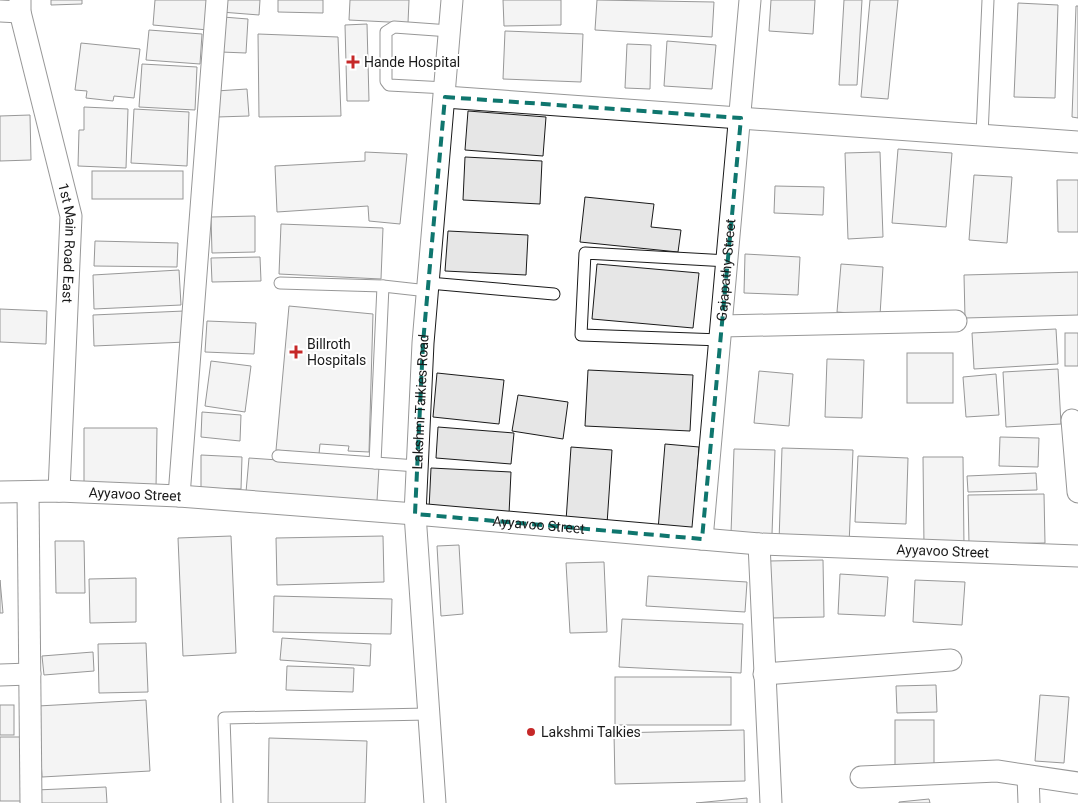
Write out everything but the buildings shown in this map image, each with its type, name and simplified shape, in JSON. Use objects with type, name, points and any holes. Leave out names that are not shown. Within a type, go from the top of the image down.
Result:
[{"type":"street","points":[[179,496],[217,0]]},
{"type":"street","name":"Lakshmi Talkies Road","points":[[435,803],[414,514],[428,287],[446,92],[452,0]]},
{"type":"street","name":"Gajapathy Street","points":[[702,539],[741,118],[750,0]]},
{"type":"street","name":"1st Main Road East","points":[[13,8],[71,216],[59,491]]},
{"type":"street","points":[[446,92],[741,118],[1078,142]]},
{"type":"street","points":[[721,333],[956,321]]},
{"type":"street","points":[[1072,420],[1078,492]]},
{"type":"street","name":"Ayyavoo Street","points":[[0,492],[59,491],[179,496],[759,544],[1078,556]]},
{"type":"street","points":[[28,492],[31,803]]},
{"type":"street","points":[[759,544],[771,803]]},
{"type":"street","points":[[764,674],[951,660]]},
{"type":"street","points":[[0,675],[30,674]]},
{"type":"street","points":[[862,777],[997,772],[1078,783]]},
{"type":"street","points":[[1028,776],[1030,803]]},
{"type":"lane","points":[[982,135],[988,0]]},
{"type":"lane","points":[[446,92],[389,85],[386,81],[386,32],[394,27],[450,31]]},
{"type":"lane","points":[[721,333],[581,335],[585,253],[728,262]]},
{"type":"lane","points":[[280,283],[428,287],[554,294]]},
{"type":"lane","points":[[375,463],[383,286]]},
{"type":"lane","points":[[278,456],[417,466]]},
{"type":"lane","points":[[227,803],[224,718],[428,714]]},
{"type":"highlighted area","points":[[445,97],[741,118],[702,539],[415,514],[423,343]]},
{"type":"place","name":"Hande Hospital","points":[[353,62]]},
{"type":"place","name":"Billroth Hospitals","points":[[296,352]]},
{"type":"place","name":"Lakshmi Talkies","points":[[531,732]]}]
